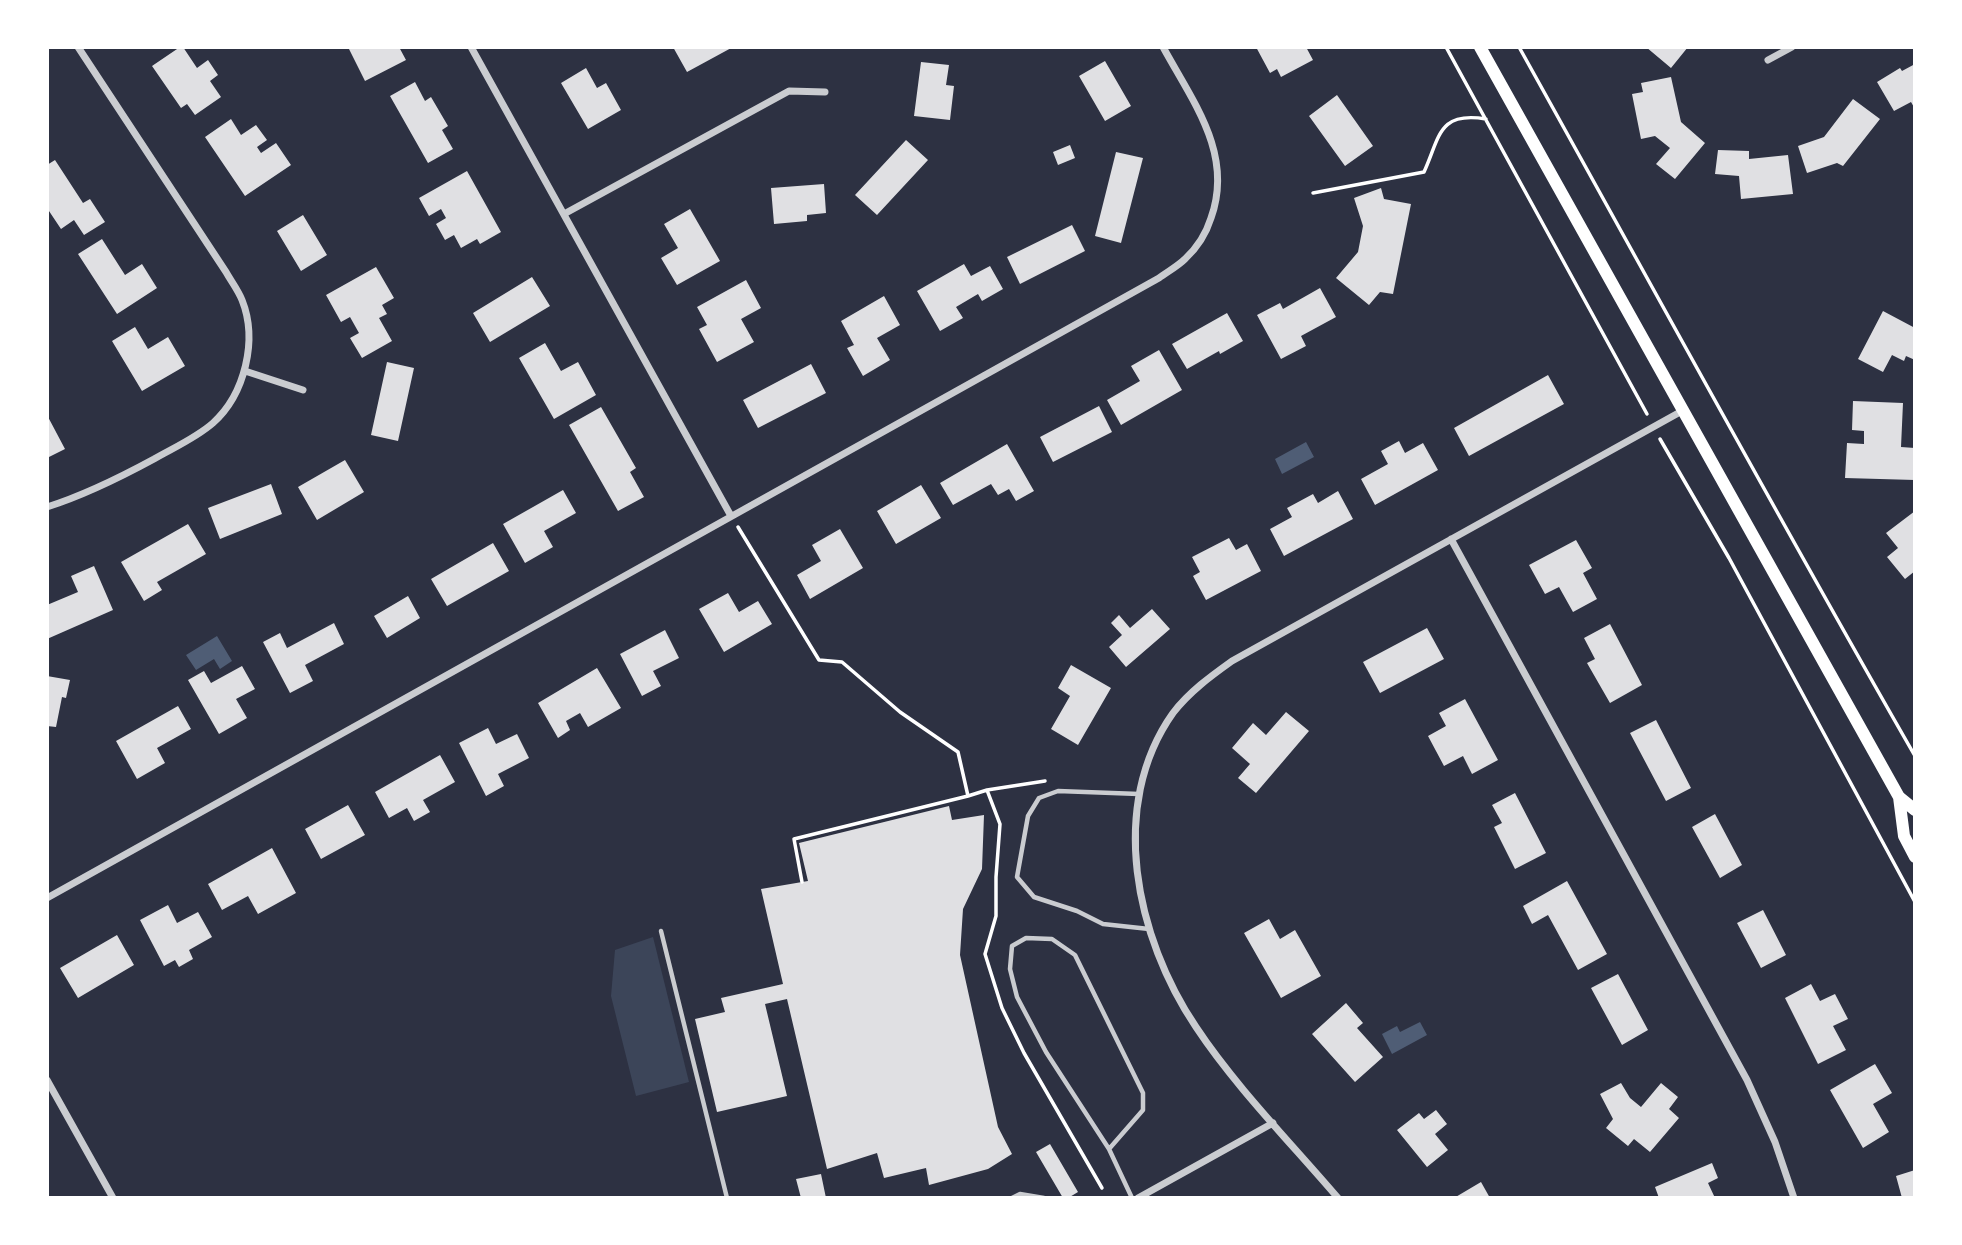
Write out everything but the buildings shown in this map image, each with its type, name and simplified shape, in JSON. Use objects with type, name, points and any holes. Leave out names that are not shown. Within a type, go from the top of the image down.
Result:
[{"type":"main road","points":[[1480,47],[1899,797],[1915,810]]},
{"type":"main road","points":[[1899,797],[1904,836],[1915,857]]},
{"type":"street","points":[[47,508],[117,479],[186,441],[213,422],[233,397],[245,371],[249,333],[242,301],[219,261],[78,47]]},
{"type":"street","points":[[471,47],[731,516]]},
{"type":"street","points":[[47,898],[1135,291],[1185,260],[1205,236],[1215,206],[1220,177],[1216,150],[1206,124],[1163,47]]},
{"type":"street","points":[[1768,60],[1792,47]]},
{"type":"street","points":[[564,214],[789,91],[825,92]]},
{"type":"street","points":[[245,371],[303,390]]},
{"type":"street","points":[[1338,1198],[1195,1026],[1169,979],[1150,929],[1138,877],[1135,824],[1139,794],[1153,748],[1174,713],[1200,684],[1232,661],[1682,411]]},
{"type":"street","points":[[1451,538],[1725,1038],[1775,1142],[1794,1198]]},
{"type":"street","points":[[47,1080],[113,1198]]},
{"type":"street","points":[[1138,1198],[1273,1123]]},
{"type":"lane","points":[[1139,794],[1058,790],[1039,798],[1028,816],[1017,877],[1034,897],[1077,911],[1103,924],[1150,929]]},
{"type":"lane","points":[[661,931],[727,1198]]},
{"type":"lane","points":[[1109,1149],[1143,1110],[1143,1093],[1075,955],[1052,939],[1026,939],[1013,946],[1010,969],[1017,997],[1046,1052],[1109,1149],[1132,1198]]},
{"type":"lane","points":[[1012,1198],[1020,1194],[1044,1198]]},
{"type":"path","points":[[1446,47],[1654,427],[1729,558],[1915,902]]},
{"type":"path","points":[[1519,47],[1733,436],[1915,756]]},
{"type":"path","points":[[1313,193],[1424,172],[1435,139],[1453,119],[1486,119]]},
{"type":"path","points":[[731,516],[819,660],[842,662],[909,719],[958,752],[964,778]]},
{"type":"path","points":[[802,882],[794,839],[968,796]]},
{"type":"shaded area","points":[[1306,442],[1314,457],[1282,474],[1275,459]]},
{"type":"shaded area","points":[[217,636],[232,661],[220,669],[214,659],[196,670],[186,655]]},
{"type":"shaded area","points":[[653,937],[689,1082],[636,1096],[611,996],[615,950]]},
{"type":"shaded area","points":[[1420,1022],[1427,1035],[1392,1054],[1382,1034],[1397,1026],[1400,1032]]}]
